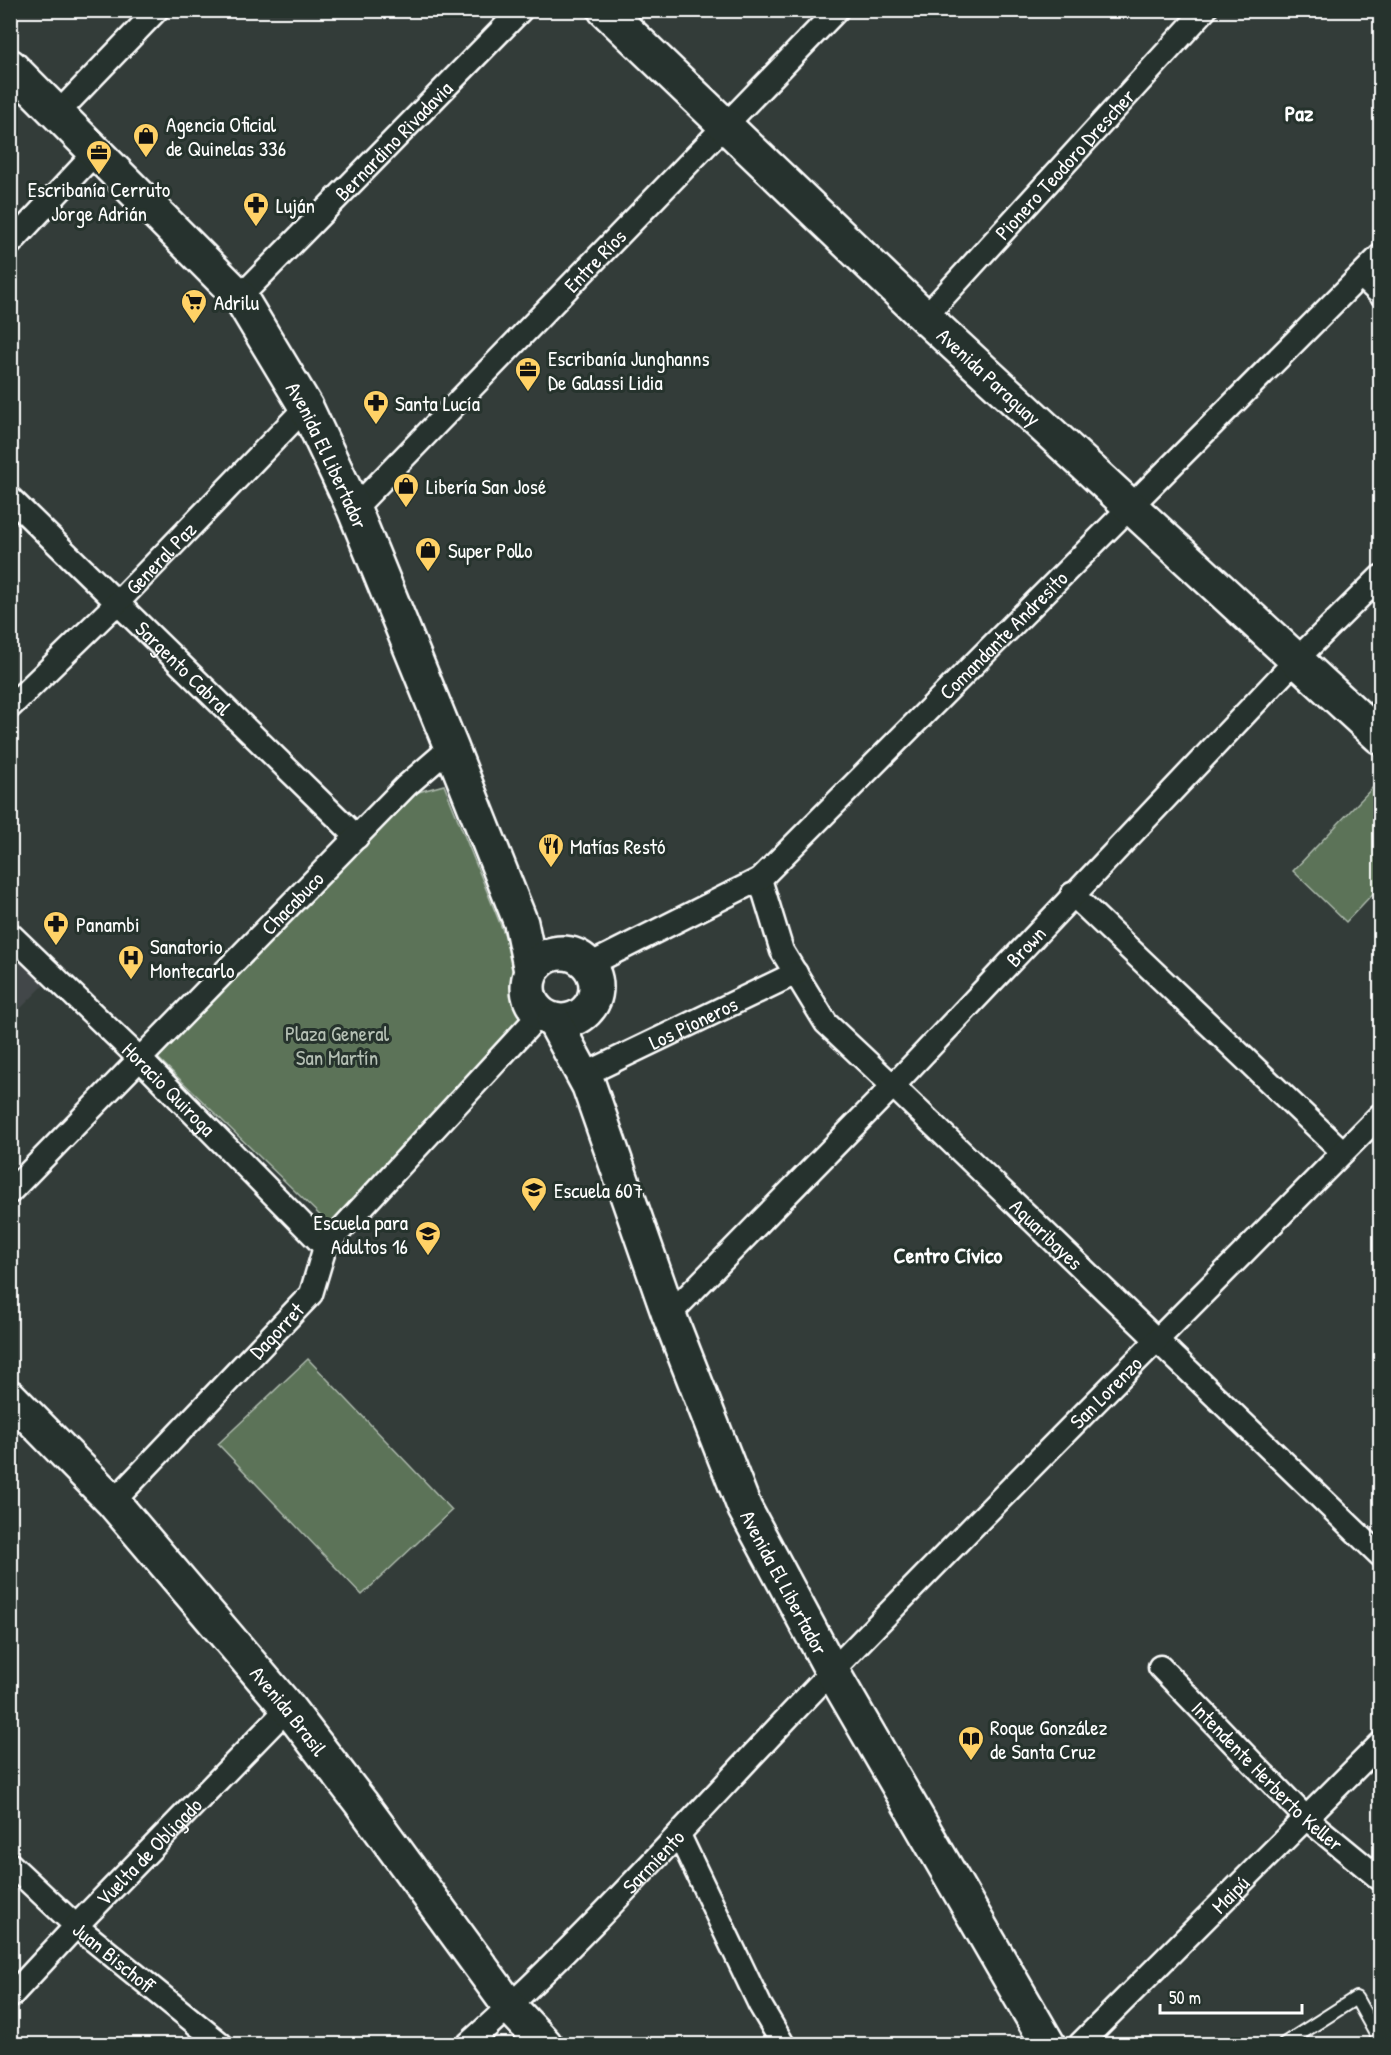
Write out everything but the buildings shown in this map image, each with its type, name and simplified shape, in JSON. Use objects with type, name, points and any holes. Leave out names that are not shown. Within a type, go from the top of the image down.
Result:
[{"type":"main road","name":"Avenida Paraguay","points":[[605,10],[925,317],[1380,737]]},
{"type":"main road","name":"Avenida El Libertador","points":[[10,66],[240,297],[306,406],[354,509],[521,923],[543,962]]},
{"type":"main road","points":[[571,953],[590,965],[597,988],[594,1002],[584,1015],[570,1021],[547,1017],[531,1001],[527,986],[543,962],[571,953]]},
{"type":"main road","name":"Avenida El Libertador","points":[[590,1079],[594,1002]]},
{"type":"main road","name":"Avenida El Libertador","points":[[547,1017],[590,1079],[669,1315],[745,1509],[832,1671],[1048,2044]]},
{"type":"main road","name":"Avenida Brasil","points":[[10,1397],[113,1502],[288,1708],[361,1803],[510,2007],[544,2044]]},
{"type":"street","points":[[58,113],[157,10]]},
{"type":"street","name":"Bernardino Rivadavia","points":[[240,297],[521,10]]},
{"type":"street","name":"Entre Ríos","points":[[354,509],[837,10]]},
{"type":"street","name":"Pionero Teodoro Drescher","points":[[925,317],[1192,15]]},
{"type":"street","points":[[10,244],[96,152]]},
{"type":"street","name":"Comandante Andresito","points":[[590,965],[760,879],[1380,256]]},
{"type":"street","points":[[1361,276],[1380,294]]},
{"type":"street","name":"General Paz","points":[[10,707],[118,602],[306,406]]},
{"type":"street","name":"Sargento Cabral","points":[[10,498],[357,837]]},
{"type":"street","name":"Brown","points":[[669,1315],[893,1086],[1072,894],[1297,659],[1380,577]]},
{"type":"street","name":"Chacabuco","points":[[10,1192],[406,786],[451,747]]},
{"type":"street","name":"Aguaribayes","points":[[760,879],[783,951],[826,1023],[1380,1555]]},
{"type":"street","points":[[1072,894],[1343,1152]]},
{"type":"street","name":"Horacio Quiroga","points":[[10,934],[140,1059],[325,1247]]},
{"type":"street","name":"Los Pioneros","points":[[590,1079],[796,973]]},
{"type":"street","name":"Dagorret","points":[[113,1502],[311,1294],[325,1247],[547,1017]]},
{"type":"street","name":"San Lorenzo","points":[[832,1671],[1343,1152],[1376,1127]]},
{"type":"street","name":"Intendente Herberto Keller","points":[[1160,1666],[1306,1818],[1380,1879]]},
{"type":"street","name":"Sarmiento","points":[[468,2044],[510,2007],[679,1834],[832,1671]]},
{"type":"street","name":"Vuelta de Obligado","points":[[10,1997],[288,1708]]},
{"type":"street","name":"Maipú","points":[[1080,2044],[1380,1744]]},
{"type":"street","points":[[679,1834],[760,2005],[783,2044]]},
{"type":"street","name":"Juan Bischoff","points":[[10,1864],[76,1926],[220,2044]]},
{"type":"lane","points":[[1284,2044],[1356,1998],[1380,2041]]},
{"type":"shaded area","points":[[10,948],[46,983],[11,1018],[10,1018]]},
{"type":"green space","points":[[1376,784],[1380,788],[1380,886],[1346,922],[1293,871]]},
{"type":"green space","name":"Plaza General San Martín","points":[[444,785],[520,973],[522,1024],[331,1226],[158,1058],[411,794]]},
{"type":"green space","points":[[308,1359],[452,1510],[362,1595],[218,1444]]},
{"type":"place","name":"Agencia Oficial de Quinelas 336","points":[[146,159]]},
{"type":"place","name":"Escribanía Cerruto Jorge Adrián","points":[[99,176]]},
{"type":"place","name":"Luján","points":[[256,228]]},
{"type":"place","name":"Adrilu","points":[[194,325]]},
{"type":"place","name":"Escribanía Junghanns De Galassi Lidia","points":[[528,393]]},
{"type":"place","name":"Santa Lucía","points":[[376,426]]},
{"type":"place","name":"Libería San José","points":[[406,509]]},
{"type":"place","name":"Super Pollo","points":[[428,573]]},
{"type":"place","name":"Matías Restó","points":[[551,869]]},
{"type":"place","name":"Panambi","points":[[56,947]]},
{"type":"place","name":"Sanatorio Montecarlo","points":[[131,981]]},
{"type":"place","name":"Escuela 607","points":[[534,1213]]},
{"type":"place","name":"Escuela para Adultos 16","points":[[428,1257]]},
{"type":"place","name":"Roque González de Santa Cruz","points":[[971,1762]]},
{"type":"district","name":"Paz","points":[[1299,113]]},
{"type":"district","name":"Centro Cívico","points":[[948,1255]]}]
